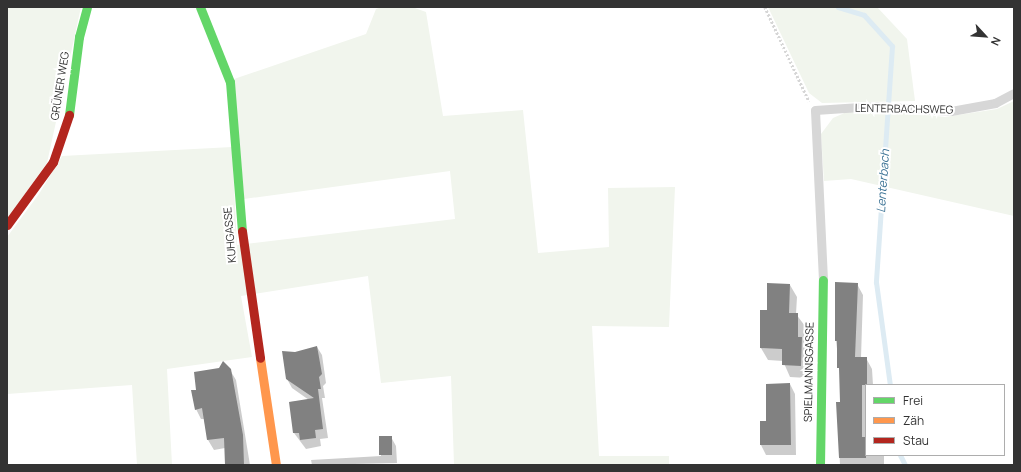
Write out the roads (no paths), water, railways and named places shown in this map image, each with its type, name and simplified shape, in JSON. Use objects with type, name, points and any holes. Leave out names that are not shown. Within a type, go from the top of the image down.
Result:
[{"type":"street","name":"GRÜNER WEG","points":[[7,225],[56,156],[69,116],[79,37],[87,7]]},
{"type":"street","name":"KUHGASSE","points":[[200,7],[230,82],[242,246],[276,465]]},
{"type":"street","name":"SPIELMANNSGASSE","points":[[820,465],[823,280]]},
{"type":"lane","name":"LENTERBACHSWEG","points":[[823,280],[815,110],[875,106],[951,111],[995,103],[1014,94]]},
{"type":"waterway","name":"Lenterbach","points":[[838,7],[864,15],[892,46],[876,282],[890,384]]},
{"type":"waterway","name":"Lenterbach","points":[[900,456],[905,465]]}]
